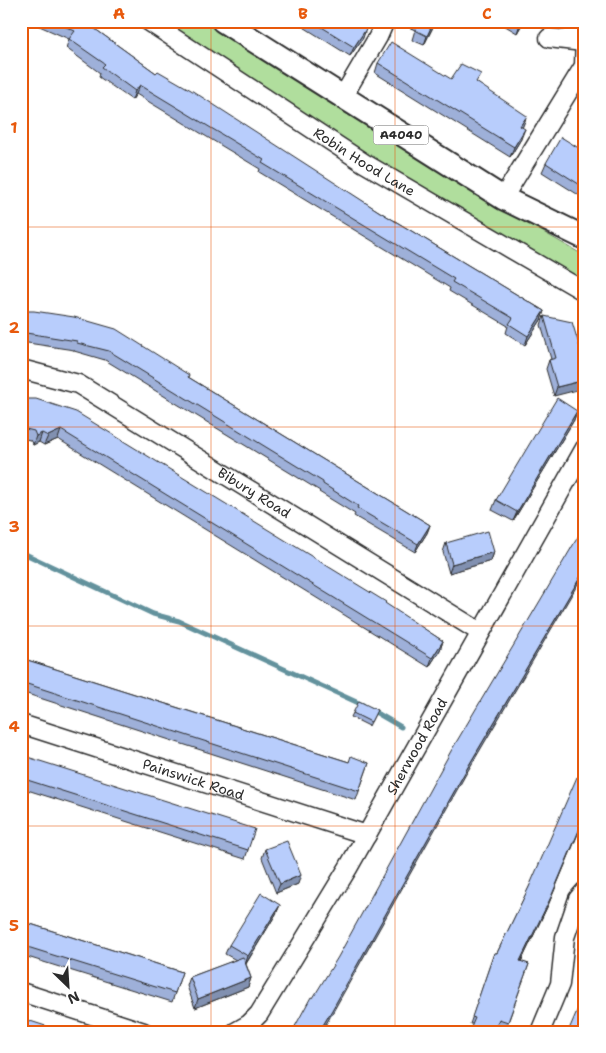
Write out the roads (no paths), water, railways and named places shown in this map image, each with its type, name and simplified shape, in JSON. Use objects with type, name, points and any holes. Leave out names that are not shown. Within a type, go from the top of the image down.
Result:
[{"type":"main road","name":"A4040","points":[[223,21],[342,98],[503,198],[585,238]]},
{"type":"street","name":"Robin Hood Lane","points":[[148,21],[364,163],[585,292]]},
{"type":"street","points":[[342,98],[378,37],[385,21]]},
{"type":"street","points":[[565,21],[584,36]]},
{"type":"street","points":[[549,38],[584,36]]},
{"type":"street","points":[[503,198],[584,66],[584,36]]},
{"type":"street","name":"Bibury Road","points":[[21,369],[78,384],[480,632]]},
{"type":"street","name":"Sherwood Road","points":[[235,1032],[249,1024],[268,1000],[367,835],[585,448]]},
{"type":"street","name":"Painswick Road","points":[[21,724],[367,835]]},
{"type":"street","points":[[540,1032],[560,984],[564,936],[578,899],[585,892]]},
{"type":"street","points":[[21,992],[144,1032]]},
{"type":"waterway","points":[[21,552],[153,614],[179,621],[363,705]]},
{"type":"waterway","points":[[370,709],[401,727]]}]
